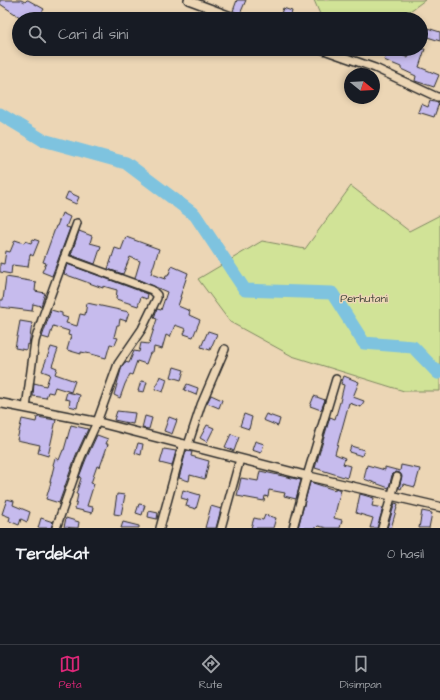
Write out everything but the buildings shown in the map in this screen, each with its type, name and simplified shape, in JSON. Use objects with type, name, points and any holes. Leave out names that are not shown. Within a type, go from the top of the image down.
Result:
[{"type":"street","points":[[188,0],[220,12]]},
{"type":"street","points":[[341,56],[375,68],[430,94],[440,97]]},
{"type":"street","points":[[26,408],[35,341],[77,223]]},
{"type":"street","points":[[56,528],[81,457],[118,364],[142,329],[157,298],[152,290],[64,258]]},
{"type":"street","points":[[160,528],[185,445],[225,349]]},
{"type":"street","points":[[293,528],[306,476],[336,379]]},
{"type":"street","points":[[0,403],[96,422],[306,476],[440,507]]},
{"type":"street","points":[[221,528],[240,459]]},
{"type":"street","points":[[382,528],[397,476]]},
{"type":"green space","points":[[314,0],[425,0],[409,12],[319,12]]},
{"type":"green space","name":"Perhutani","points":[[351,186],[409,231],[440,215],[440,391],[404,391],[292,356],[230,322],[198,279],[262,241],[305,249]]},
{"type":"waterway","points":[[0,114],[43,140],[126,163],[195,215],[245,290],[332,293],[364,343],[413,347],[438,373],[440,372]]}]
